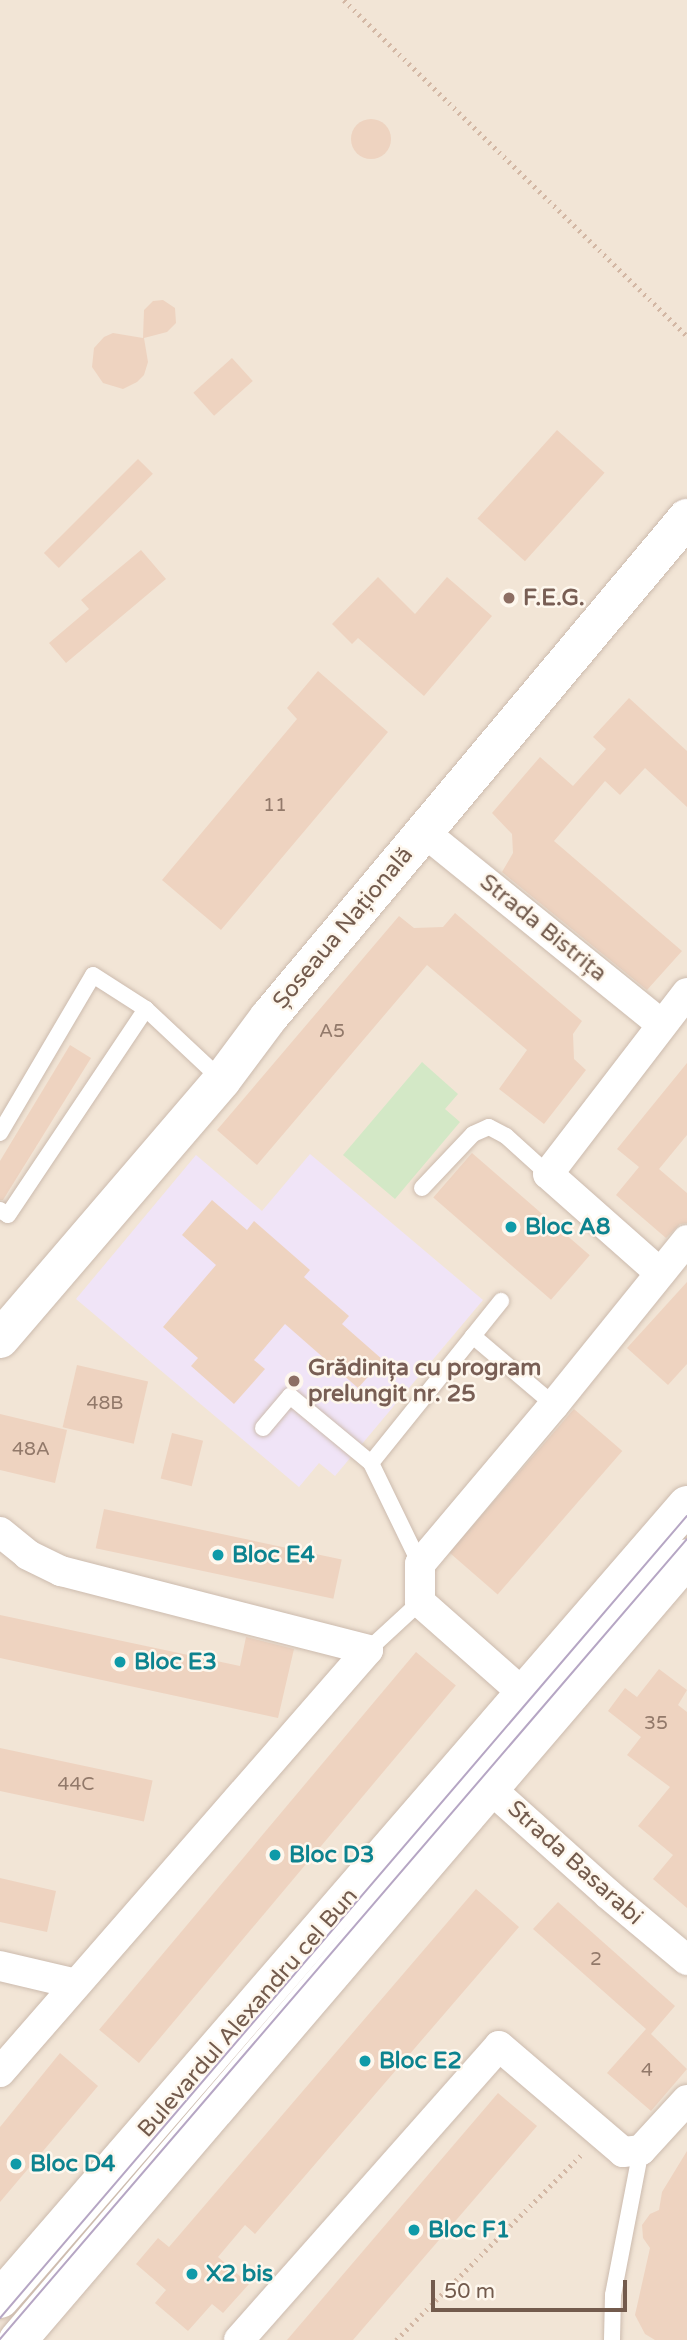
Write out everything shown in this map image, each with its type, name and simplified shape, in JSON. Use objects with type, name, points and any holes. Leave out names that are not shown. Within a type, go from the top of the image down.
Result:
[{"type":"main road","name":"Șoseaua Națională","points":[[0,1339],[222,1080],[269,1017],[687,518]]},
{"type":"main road","name":"Bulevardul Alexandru cel Bun","points":[[18,2340],[477,1776],[524,1694],[687,1505]]},
{"type":"main road","name":"Bulevardul Alexandru cel Bun","points":[[0,2299],[477,1776],[687,1558]]},
{"type":"street","name":"Strada Bistrița","points":[[424,832],[661,1024]]},
{"type":"street","points":[[660,1273],[548,1174],[687,993]]},
{"type":"street","points":[[524,1694],[420,1602],[420,1564],[554,1405],[687,1240]]},
{"type":"street","points":[[0,1532],[29,1555],[61,1571],[368,1650],[0,2072]]},
{"type":"street","name":"Strada Basarabi","points":[[477,1776],[608,1894],[687,1960]]},
{"type":"street","points":[[0,1966],[76,1984]]},
{"type":"street","points":[[239,2340],[499,2046],[632,2151],[687,2100]]},
{"type":"lane","points":[[0,1133],[93,975],[146,1009],[222,1080]]},
{"type":"lane","points":[[0,1210],[8,1215],[146,1009]]},
{"type":"lane","points":[[422,1188],[473,1134],[489,1127],[506,1136],[548,1174]]},
{"type":"lane","points":[[371,1463],[501,1301]]},
{"type":"lane","points":[[473,1336],[554,1405]]},
{"type":"lane","points":[[264,1428],[290,1396],[371,1463],[420,1564]]},
{"type":"lane","points":[[368,1650],[420,1602]]},
{"type":"lane","points":[[612,2340],[613,2295],[632,2151]]},
{"type":"path","points":[[344,0],[687,336]]},
{"type":"path","points":[[396,2340],[581,2153],[632,2151]]},
{"type":"shaded area","points":[[0,0],[687,0],[687,2340],[0,2340]]},
{"type":"shaded area","name":"Grădinița cu program prelungit nr. 25","points":[[310,1154],[483,1300],[335,1476],[319,1463],[299,1487],[76,1299],[196,1155],[262,1211]]},
{"type":"green space","points":[[422,1062],[458,1094],[445,1109],[460,1122],[395,1199],[343,1155]]},
{"type":"building","points":[[371,119],[385,125],[391,139],[385,153],[371,159],[357,153],[351,139],[357,125]]},
{"type":"building","points":[[163,300],[175,308],[176,323],[167,332],[144,338],[148,362],[144,375],[123,389],[103,383],[92,367],[94,348],[104,337],[113,333],[143,338],[144,310],[153,301]]},
{"type":"building","points":[[232,358],[253,381],[214,416],[193,393]]},
{"type":"building","points":[[557,430],[605,473],[525,561],[477,518]]},
{"type":"building","points":[[138,459],[153,474],[59,568],[44,553]]},
{"type":"building","points":[[141,550],[166,579],[66,663],[49,643],[89,609],[81,600]]},
{"type":"building","points":[[378,577],[415,614],[447,577],[492,616],[424,696],[358,638],[352,644],[332,624]]},
{"type":"building","points":[[318,671],[388,732],[221,930],[162,880],[297,719],[287,708]]},
{"type":"building","points":[[629,698],[687,751],[687,807],[645,768],[620,795],[605,781],[554,841],[682,951],[647,990],[502,872],[513,853],[512,834],[492,813],[540,757],[573,786],[606,749],[593,737]]},
{"type":"building","points":[[455,913],[582,1021],[573,1034],[574,1059],[586,1070],[544,1124],[499,1089],[527,1050],[427,965],[257,1165],[217,1130],[399,916],[414,928],[443,927]]},
{"type":"building","points":[[70,1045],[91,1058],[3,1200],[0,1200],[0,1161]]},
{"type":"building","points":[[687,1063],[687,1135],[659,1169],[687,1193],[687,1223],[680,1224],[666,1238],[616,1195],[639,1167],[617,1149]]},
{"type":"building","name":"Bloc A8","points":[[472,1153],[590,1255],[551,1300],[433,1198]]},
{"type":"building","name":"Grădinița cu program prelungit nr. 25","points":[[212,1200],[247,1230],[254,1221],[310,1270],[304,1277],[349,1316],[342,1324],[383,1360],[358,1388],[285,1324],[254,1360],[265,1369],[234,1404],[191,1366],[198,1358],[163,1327],[216,1265],[182,1235]]},
{"type":"building","points":[[687,1282],[687,1364],[668,1385],[627,1348]]},
{"type":"building","points":[[77,1365],[148,1381],[134,1444],[63,1427]]},
{"type":"building","points":[[574,1409],[622,1451],[498,1594],[449,1552]]},
{"type":"building","points":[[0,1414],[67,1430],[55,1483],[0,1470]]},
{"type":"building","points":[[172,1433],[203,1441],[192,1486],[161,1479]]},
{"type":"building","name":"Bloc E4","points":[[104,1509],[342,1560],[333,1599],[96,1548]]},
{"type":"building","name":"Bloc E3","points":[[0,1615],[240,1666],[246,1637],[294,1649],[278,1718],[0,1658]]},
{"type":"building","name":"Bloc D3","points":[[416,1652],[456,1685],[139,2063],[99,2030]]},
{"type":"building","points":[[659,1669],[687,1690],[678,1705],[687,1712],[687,1908],[653,1879],[673,1855],[638,1826],[670,1787],[627,1755],[641,1737],[608,1711],[625,1688],[637,1697]]},
{"type":"building","points":[[0,1748],[153,1780],[144,1822],[0,1791]]},
{"type":"building","points":[[0,1878],[56,1891],[47,1932],[0,1922]]},
{"type":"building","name":"Bloc E2","points":[[476,1889],[519,1927],[255,2234],[245,2225],[218,2257],[249,2284],[223,2313],[212,2304],[188,2331],[155,2303],[166,2290],[136,2264],[158,2238],[169,2247]]},
{"type":"building","points":[[558,1902],[675,2006],[651,2034],[687,2069],[651,2111],[607,2073],[646,2029],[533,1929]]},
{"type":"building","name":"Bloc D4","points":[[60,2053],[98,2086],[0,2202],[0,2127]]},
{"type":"building","name":"Bloc F1","points":[[498,2093],[537,2126],[353,2340],[287,2340]]},
{"type":"building","points":[[687,2151],[687,2340],[655,2340],[645,2334],[635,2315],[650,2248],[643,2238],[642,2225],[650,2214],[659,2210],[662,2192]]},
{"type":"tram line","points":[[0,2318],[687,1516]]},
{"type":"tram line","points":[[0,2339],[687,1539]]},
{"type":"place","name":"F.E.G.","points":[[509,598]]},
{"type":"place","name":"Bloc A8","points":[[511,1227]]},
{"type":"place","name":"Grădinița cu program prelungit nr. 25","points":[[294,1381]]},
{"type":"place","name":"Bloc E4","points":[[218,1555]]},
{"type":"place","name":"Bloc E3","points":[[120,1662]]},
{"type":"place","name":"Bloc D3","points":[[275,1855]]},
{"type":"place","name":"Bloc E2","points":[[365,2061]]},
{"type":"place","name":"Bloc D4","points":[[16,2164]]},
{"type":"place","name":"Bloc F1","points":[[414,2230]]},
{"type":"place","name":"X2 bis","points":[[192,2274]]}]
